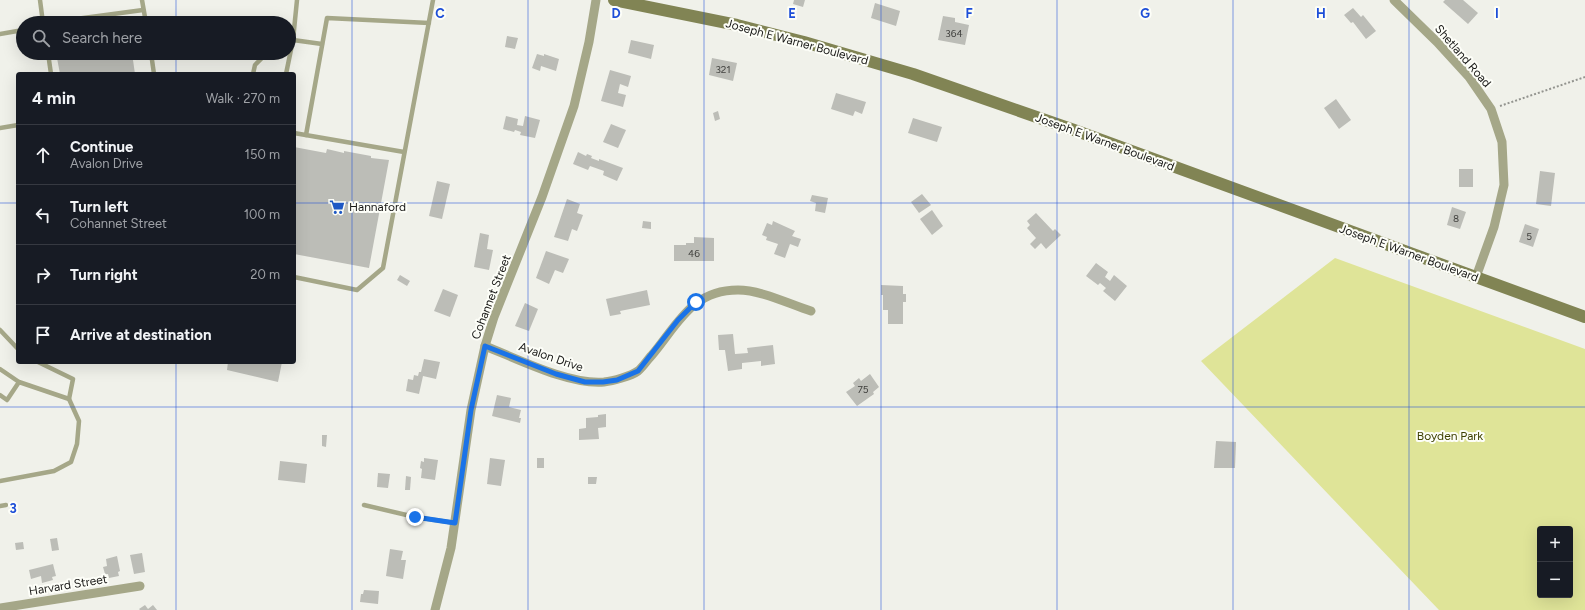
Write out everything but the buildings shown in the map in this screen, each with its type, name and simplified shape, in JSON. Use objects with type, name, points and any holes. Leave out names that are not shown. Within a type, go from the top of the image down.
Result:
[{"type":"main road","name":"Joseph E Warner Boulevard","points":[[614,0],[652,6],[737,25],[818,46],[912,74],[1078,132],[1585,317]]},
{"type":"street","name":"Cohannet Street","points":[[435,610],[455,523],[471,410],[485,346],[494,317],[545,190],[574,106],[589,42],[596,0]]},
{"type":"street","name":"Shetland Road","points":[[1394,0],[1469,77],[1491,109],[1502,142],[1504,185],[1494,227],[1476,277]]},
{"type":"street","name":"Avalon Drive","points":[[485,346],[556,374],[585,382],[603,382],[617,380],[638,371],[678,320],[696,302],[716,293],[738,290],[755,292],[811,311]]},
{"type":"street","name":"Harvard Street","points":[[0,608],[140,586]]},
{"type":"lane","points":[[40,0],[42,16]]},
{"type":"lane","points":[[142,0],[145,16]]},
{"type":"lane","points":[[295,16],[297,0]]},
{"type":"lane","points":[[296,277],[357,290],[383,268],[433,0]]},
{"type":"lane","points":[[99,16],[144,10]]},
{"type":"lane","points":[[306,135],[327,18],[429,23]]},
{"type":"lane","points":[[0,34],[16,31]]},
{"type":"lane","points":[[296,41],[322,44]]},
{"type":"lane","points":[[49,60],[51,72]]},
{"type":"lane","points":[[151,60],[154,72]]},
{"type":"lane","points":[[253,72],[255,65],[260,60]]},
{"type":"lane","points":[[286,72],[288,60]]},
{"type":"lane","points":[[0,128],[16,125]]},
{"type":"lane","points":[[296,133],[404,152]]},
{"type":"lane","points":[[0,330],[16,346]]},
{"type":"lane","points":[[0,481],[54,471],[71,462],[77,444],[79,421],[69,399],[73,379],[42,364]]},
{"type":"lane","points":[[0,369],[19,382],[69,399]]},
{"type":"lane","points":[[0,395],[7,400],[19,382]]},
{"type":"lane","points":[[0,506],[6,505]]},
{"type":"lane","points":[[364,505],[415,517],[455,523]]},
{"type":"path","points":[[1491,109],[1585,77]]},
{"type":"green space","name":"Boyden Park","points":[[1335,258],[1585,349],[1585,610],[1439,610],[1201,361]]},
{"type":"place","name":"Hannaford","points":[[337,207]]},
{"type":"route","points":[[415,517],[455,523],[471,410],[477,376],[485,346],[556,374],[585,382],[617,380],[638,371],[657,349],[678,320],[696,302]]}]
